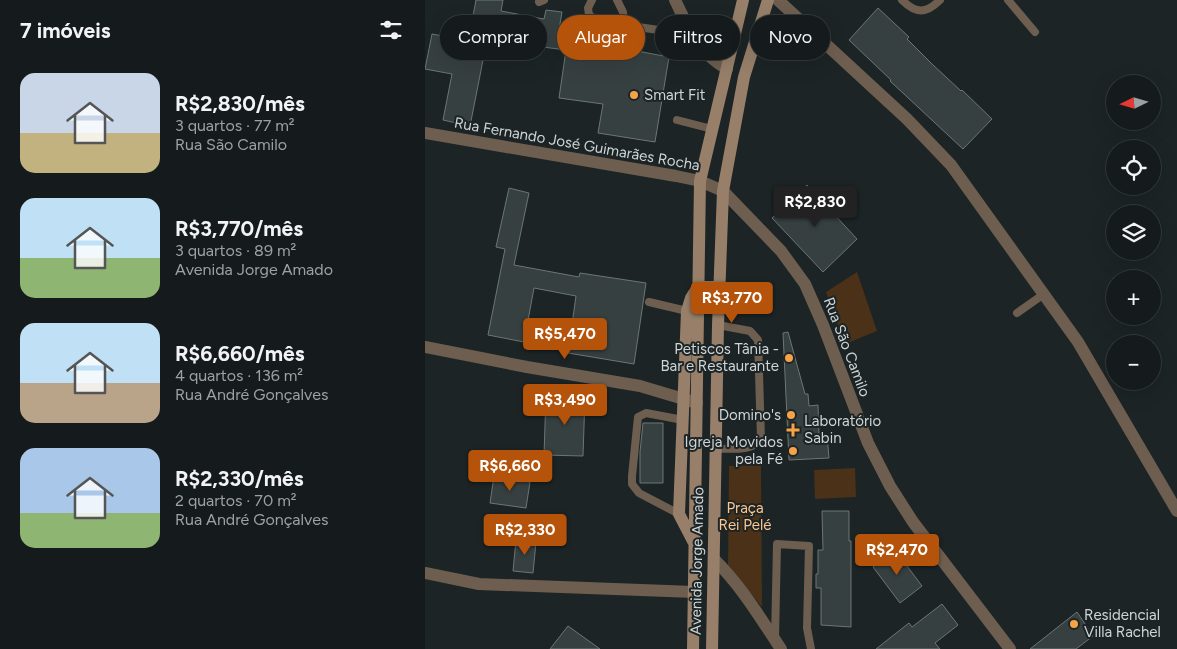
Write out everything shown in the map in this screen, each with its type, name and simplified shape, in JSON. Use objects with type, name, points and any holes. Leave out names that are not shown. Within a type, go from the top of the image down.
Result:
[{"type":"main road","name":"Avenida Jorge Amado","points":[[693,649],[693,542],[700,181],[743,0]]},
{"type":"main road","name":"Avenida Jorge Amado","points":[[712,649],[718,325],[723,191],[744,77],[768,0]]},
{"type":"main road","points":[[693,542],[679,514],[687,311],[691,298],[698,287],[720,287]]},
{"type":"street","points":[[675,0],[683,15]]},
{"type":"street","points":[[778,0],[907,119],[951,165],[1078,342],[1177,510]]},
{"type":"street","points":[[715,60],[727,69]]},
{"type":"street","name":"Rua Fernando José Guimarães Rocha","points":[[425,133],[676,176],[700,181],[723,191]]},
{"type":"street","name":"Rua São Camilo","points":[[723,191],[781,251],[805,284],[823,325],[868,443],[890,486],[913,522],[1010,649]]},
{"type":"street","points":[[425,347],[527,368],[640,386],[697,403]]},
{"type":"street","points":[[714,559],[729,573],[749,599],[778,645]]},
{"type":"street","points":[[425,573],[479,584],[694,592]]},
{"type":"lane","points":[[589,15],[588,8],[592,0]]},
{"type":"lane","points":[[617,0],[623,15]]},
{"type":"lane","points":[[901,0],[908,6],[921,11],[928,9],[940,0]]},
{"type":"lane","points":[[1009,0],[1035,32]]},
{"type":"lane","points":[[677,120],[712,129]]},
{"type":"lane","points":[[1017,313],[1044,294]]},
{"type":"lane","points":[[649,302],[687,311]]},
{"type":"lane","points":[[716,449],[752,447],[758,444],[761,439],[758,340],[750,331],[718,325]]},
{"type":"lane","points":[[679,514],[639,493],[632,484],[632,476],[638,417],[646,412],[683,420]]},
{"type":"lane","points":[[778,645],[777,544],[809,546],[807,628],[811,649]]},
{"type":"green space","points":[[857,272],[877,331],[845,344],[826,292]]},
{"type":"green space","name":"Praça Rei Pelé","points":[[761,465],[762,607],[728,566],[729,466]]},
{"type":"green space","points":[[855,468],[856,497],[815,499],[814,470]]},
{"type":"building","points":[[476,0],[503,0],[501,11],[522,15],[473,15]]},
{"type":"building","points":[[878,8],[909,37],[907,39],[932,64],[992,119],[963,149],[849,40]]},
{"type":"building","points":[[546,10],[562,12],[562,15],[557,15],[557,49],[547,48]]},
{"type":"building","points":[[432,34],[440,35],[440,60],[483,60],[470,126],[443,120],[452,74],[425,69]]},
{"type":"building","points":[[645,52],[655,54],[655,60],[669,60],[655,142],[598,133],[603,104],[559,98],[565,60],[645,60]]},
{"type":"building","points":[[807,185],[857,239],[823,272],[772,218]]},
{"type":"building","points":[[509,188],[529,193],[514,265],[579,277],[580,273],[646,283],[634,364],[568,353],[576,296],[534,288],[524,342],[488,335],[505,249],[496,247]]},
{"type":"building","points":[[788,332],[805,394],[808,394],[809,406],[818,405],[819,435],[827,435],[829,458],[789,460],[783,333]]},
{"type":"building","points":[[546,395],[585,396],[583,456],[544,455]]},
{"type":"building","points":[[643,423],[663,423],[663,483],[640,483],[640,452]]},
{"type":"building","points":[[494,476],[530,482],[526,508],[490,503]]},
{"type":"building","points":[[822,511],[849,511],[851,627],[821,625],[821,588],[816,588],[816,574],[818,574],[818,550],[823,550]]},
{"type":"building","points":[[516,540],[536,542],[533,573],[513,571]]},
{"type":"building","points":[[895,550],[922,586],[900,603],[873,567]]},
{"type":"building","points":[[942,604],[958,625],[935,643],[940,649],[876,649],[909,623],[912,627]]},
{"type":"building","name":"Residencial Villa Rachel","points":[[1077,612],[1093,636],[1076,649],[1030,649]]},
{"type":"building","points":[[568,626],[600,649],[550,649]]},
{"type":"place","name":"Smart Fit","points":[[634,95]]},
{"type":"place","name":"Petiscos Tânia - Bar e Restaurante","points":[[789,358]]},
{"type":"place","name":"Domino's","points":[[791,415]]},
{"type":"place","name":"Laboratório Sabin","points":[[793,430]]},
{"type":"place","name":"Igreja Movidos pela Fé","points":[[793,451]]},
{"type":"place","name":"Residencial Villa Rachel","points":[[1074,624]]}]
